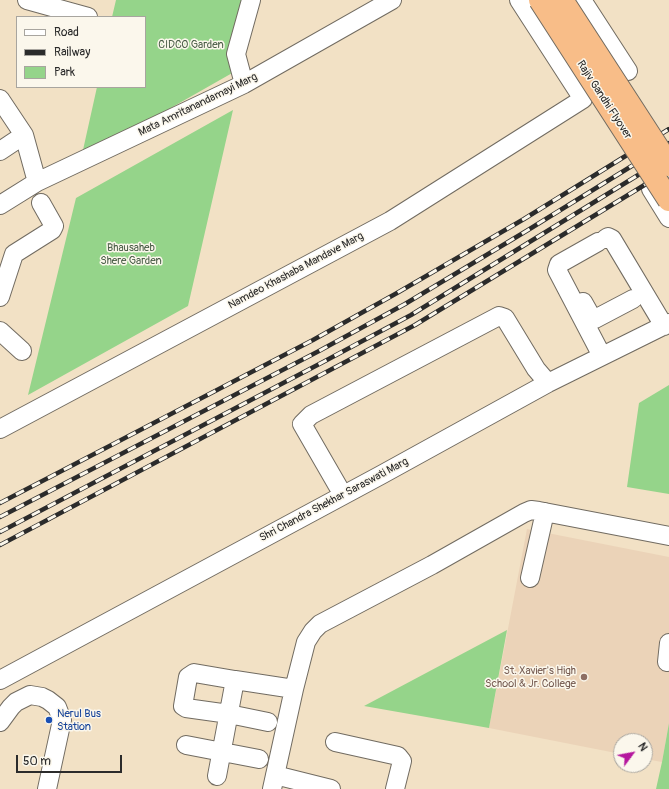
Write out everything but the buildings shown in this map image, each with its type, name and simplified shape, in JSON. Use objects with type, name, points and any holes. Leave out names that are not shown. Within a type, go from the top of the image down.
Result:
[{"type":"main road","name":"Rajiv Gandhi Flyover","points":[[540,0],[669,200]]},
{"type":"main road","name":"Rajiv Gandhi Flyover","points":[[562,0],[669,165]]},
{"type":"street","points":[[27,0],[84,16]]},
{"type":"street","points":[[244,84],[236,54],[251,0]]},
{"type":"street","name":"Mata Amritanandamayi Marg","points":[[0,205],[37,182],[244,84],[392,0]]},
{"type":"street","name":"Namdeo Khashaba Mandave Marg","points":[[0,429],[390,221],[583,100],[519,0]]},
{"type":"street","points":[[582,0],[628,71]]},
{"type":"street","points":[[548,34],[591,96],[669,218]]},
{"type":"street","points":[[0,99],[24,135],[37,182]]},
{"type":"street","points":[[0,151],[24,135]]},
{"type":"street","points":[[0,297],[7,258],[52,230],[54,226],[41,203]]},
{"type":"street","points":[[602,356],[557,270],[559,264],[608,237],[612,239],[640,298],[666,324]]},
{"type":"street","points":[[562,263],[592,318],[595,319],[640,298]]},
{"type":"street","points":[[603,321],[640,298]]},
{"type":"street","points":[[343,495],[302,424],[311,415],[499,316],[505,318],[536,369],[548,383]]},
{"type":"street","name":"Shri Chandra Shekhar Saraswati Marg","points":[[0,680],[381,475],[548,383],[666,324]]},
{"type":"street","points":[[0,331],[22,351]]},
{"type":"street","points":[[331,789],[274,782],[294,689],[306,642],[313,631],[320,624],[432,565],[531,510],[669,536]]},
{"type":"street","points":[[530,578],[545,512]]},
{"type":"street","points":[[667,662],[669,643]]},
{"type":"street","points":[[268,722],[186,708],[183,706],[188,677],[194,674],[294,689]]},
{"type":"street","points":[[217,776],[235,680]]},
{"type":"street","points":[[0,722],[11,707],[23,698],[30,695],[42,697],[56,707],[62,720],[47,789]]},
{"type":"street","points":[[335,742],[398,756],[402,761],[395,789]]},
{"type":"street","points":[[186,745],[259,759]]},
{"type":"shaded area","name":"St. Xavier's High School & Jr. College","points":[[527,529],[669,557],[669,723],[662,762],[653,760],[653,733],[613,733],[613,752],[489,728]]},
{"type":"green space","name":"CIDCO Garden","points":[[116,0],[252,0],[234,72],[81,159],[97,88],[146,88],[146,16],[112,16]]},
{"type":"green space","name":"Bhausaheb Shere Garden","points":[[233,110],[188,306],[28,395],[76,198]]},
{"type":"green space","points":[[669,385],[669,494],[627,487],[639,403]]},
{"type":"green space","points":[[507,630],[489,728],[364,706]]},
{"type":"green space","points":[[669,723],[669,789],[656,789],[662,762]]},
{"type":"railway","points":[[0,503],[313,340],[524,219],[669,129]]},
{"type":"railway","points":[[0,517],[319,351],[405,304],[669,143]]},
{"type":"railway","points":[[0,532],[411,315],[669,156]]},
{"type":"railway","points":[[0,545],[415,325],[669,170]]},
{"type":"place","name":"St. Xavier's High School & Jr. College","points":[[584,677]]},
{"type":"place","name":"Nerul Bus Station","points":[[49,720]]}]
